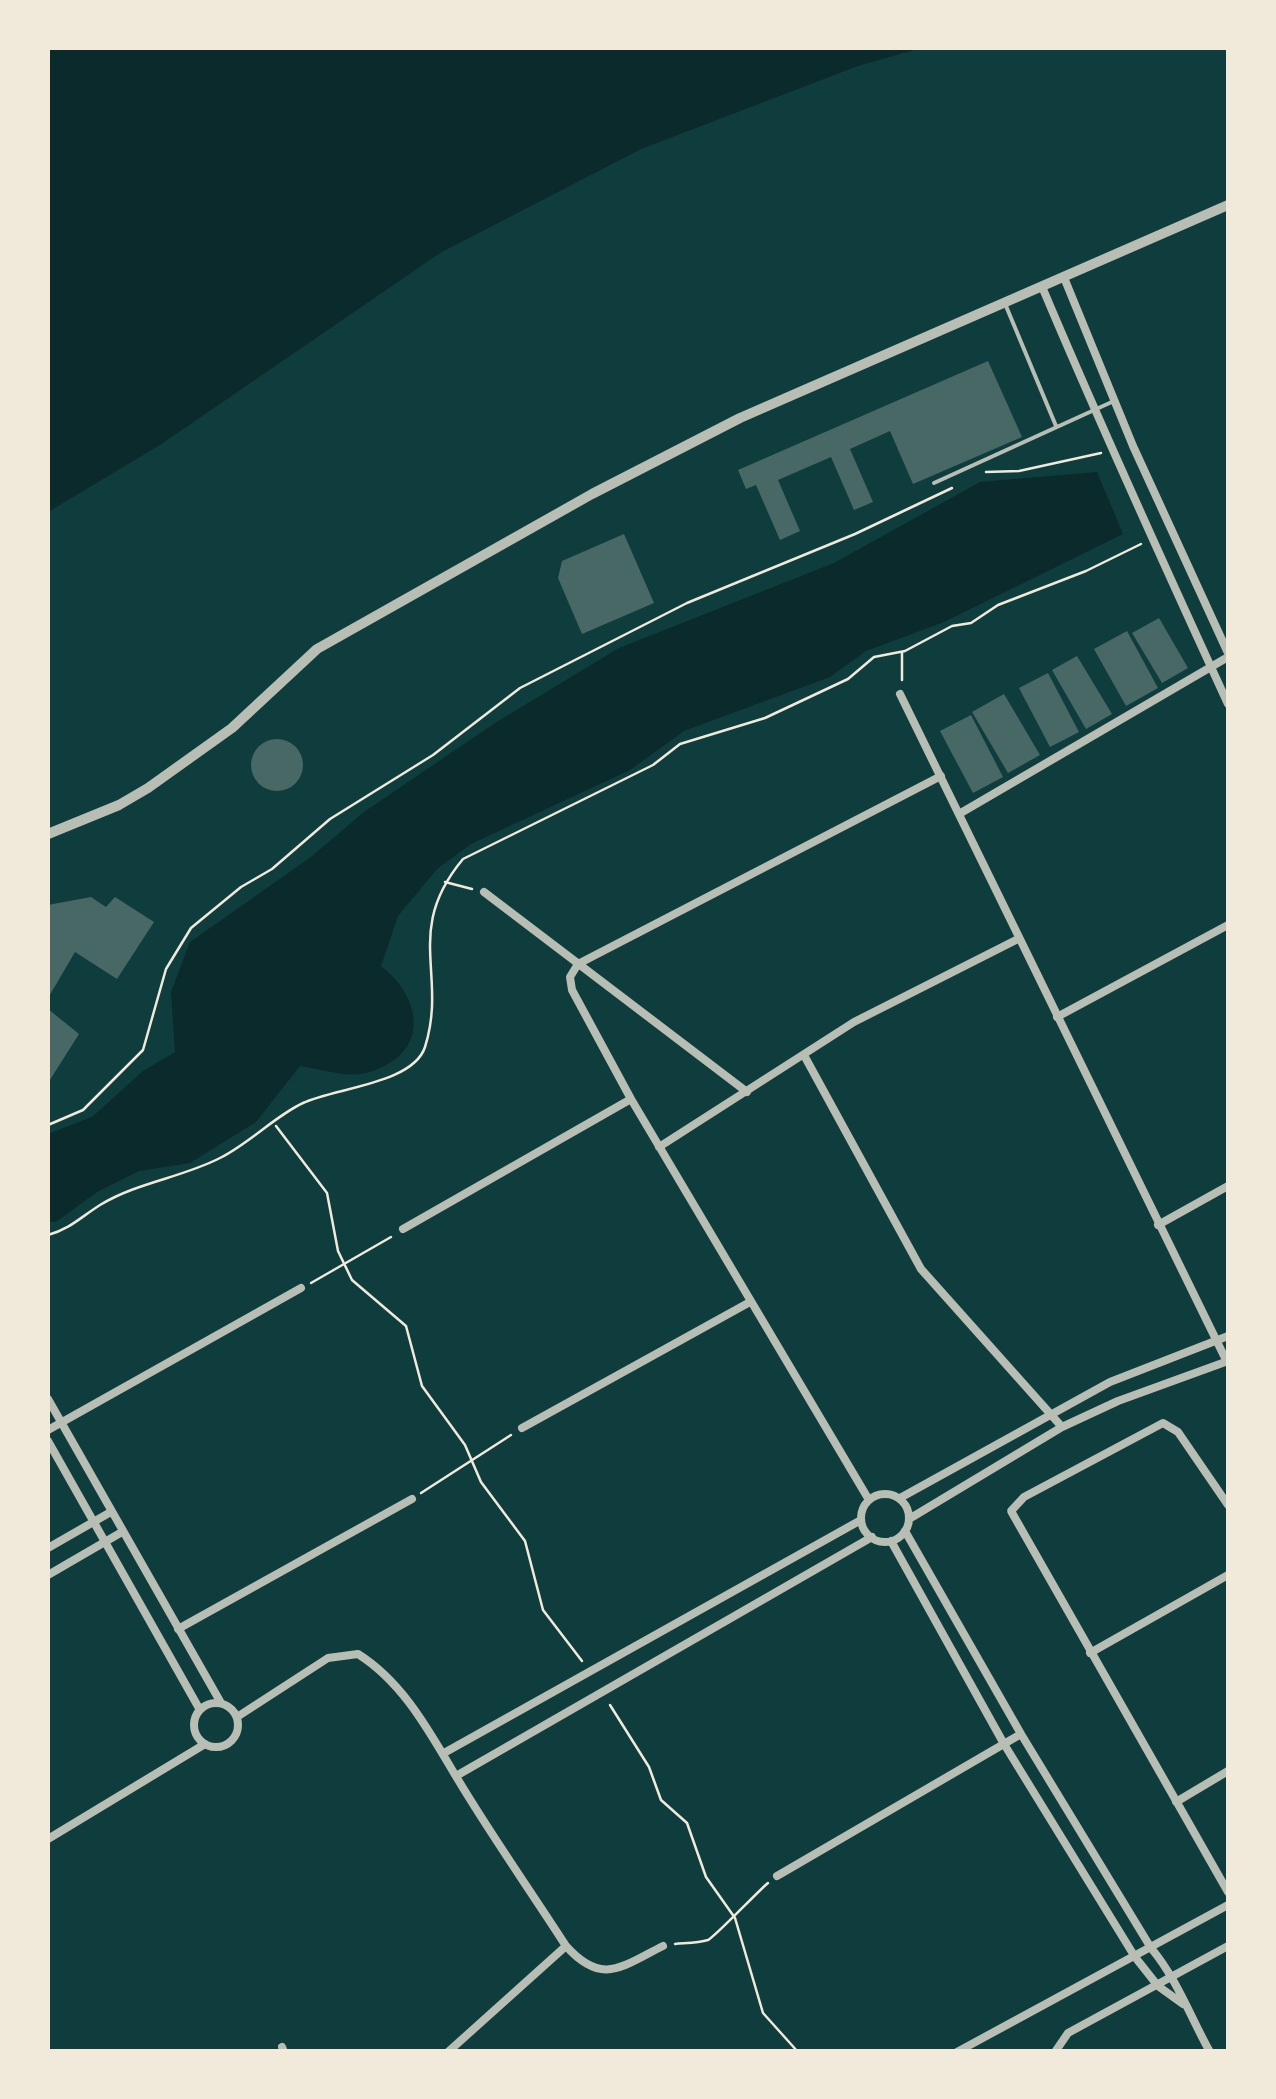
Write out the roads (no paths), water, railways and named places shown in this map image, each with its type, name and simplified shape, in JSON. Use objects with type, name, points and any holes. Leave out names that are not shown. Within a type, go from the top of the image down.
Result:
[{"type":"street","points":[[48,834],[148,788],[232,728],[317,649],[592,494],[740,418],[1228,206]]},
{"type":"street","points":[[960,814],[1228,655],[1114,401],[1065,280]]},
{"type":"street","points":[[1044,289],[1112,452],[1228,704]]},
{"type":"street","points":[[456,1776],[872,1537],[890,1541],[906,1531],[910,1519],[1062,1427],[1118,1401],[1228,1362],[900,694]]},
{"type":"street","points":[[869,1500],[631,1099],[572,990],[570,977],[578,964],[941,776]]},
{"type":"street","points":[[484,892],[747,1092]]},
{"type":"street","points":[[1057,1017],[1228,925]]},
{"type":"street","points":[[659,1147],[854,1022],[925,982],[1018,939]]},
{"type":"street","points":[[805,1056],[921,1269],[1062,1427]]},
{"type":"street","points":[[403,1229],[631,1099]]},
{"type":"street","points":[[1158,1225],[1228,1186]]},
{"type":"street","points":[[48,1430],[301,1288]]},
{"type":"street","points":[[522,1428],[750,1302]]},
{"type":"street","points":[[444,1753],[862,1520],[869,1500],[884,1494],[900,1498],[1110,1382],[1228,1336]]},
{"type":"street","points":[[48,1398],[221,1703],[236,1717],[238,1728],[230,1742],[220,1747],[204,1744],[48,1839]]},
{"type":"street","points":[[1228,1505],[1178,1432],[1164,1424],[1014,1504],[1011,1516],[1228,1892]]},
{"type":"street","points":[[48,1442],[200,1710]]},
{"type":"street","points":[[900,1498],[910,1519]]},
{"type":"street","points":[[178,1629],[412,1499]]},
{"type":"street","points":[[48,1548],[110,1513]]},
{"type":"street","points":[[862,1520],[872,1537]]},
{"type":"street","points":[[906,1531],[1021,1734],[1151,1948],[1174,1976],[1184,2006],[1210,2052]]},
{"type":"street","points":[[48,1575],[122,1532]]},
{"type":"street","points":[[890,1541],[1004,1744],[1135,1957],[1158,1986],[1184,2006]]},
{"type":"street","points":[[1090,1654],[1228,1575]]},
{"type":"street","points":[[236,1717],[328,1658],[358,1654],[388,1674],[444,1753],[566,1946],[586,1968],[606,1971],[663,1946]]},
{"type":"street","points":[[200,1710],[221,1703]]},
{"type":"street","points":[[200,1710],[194,1726],[204,1744]]},
{"type":"street","points":[[777,1876],[1021,1734]]},
{"type":"street","points":[[1176,1802],[1228,1772]]},
{"type":"street","points":[[957,2052],[1228,1906]]},
{"type":"street","points":[[448,2052],[566,1946]]},
{"type":"street","points":[[1055,2052],[1068,2034],[1228,1946]]},
{"type":"lane","points":[[1006,304],[1056,426]]},
{"type":"lane","points":[[934,483],[1114,401]]},
{"type":"water","points":[[48,48],[921,48],[858,66],[641,149],[440,253],[160,445],[48,512]]},
{"type":"water","points":[[1097,472],[1123,534],[944,622],[866,651],[830,677],[684,731],[630,770],[471,844],[437,869],[398,916],[381,966],[405,994],[414,1024],[403,1052],[389,1063],[370,1072],[353,1074],[300,1066],[256,1122],[190,1163],[139,1171],[97,1192],[56,1222],[48,1221],[48,1134],[92,1117],[143,1071],[175,1052],[171,992],[190,942],[311,857],[364,812],[495,723],[619,648],[834,563],[980,482]]}]
